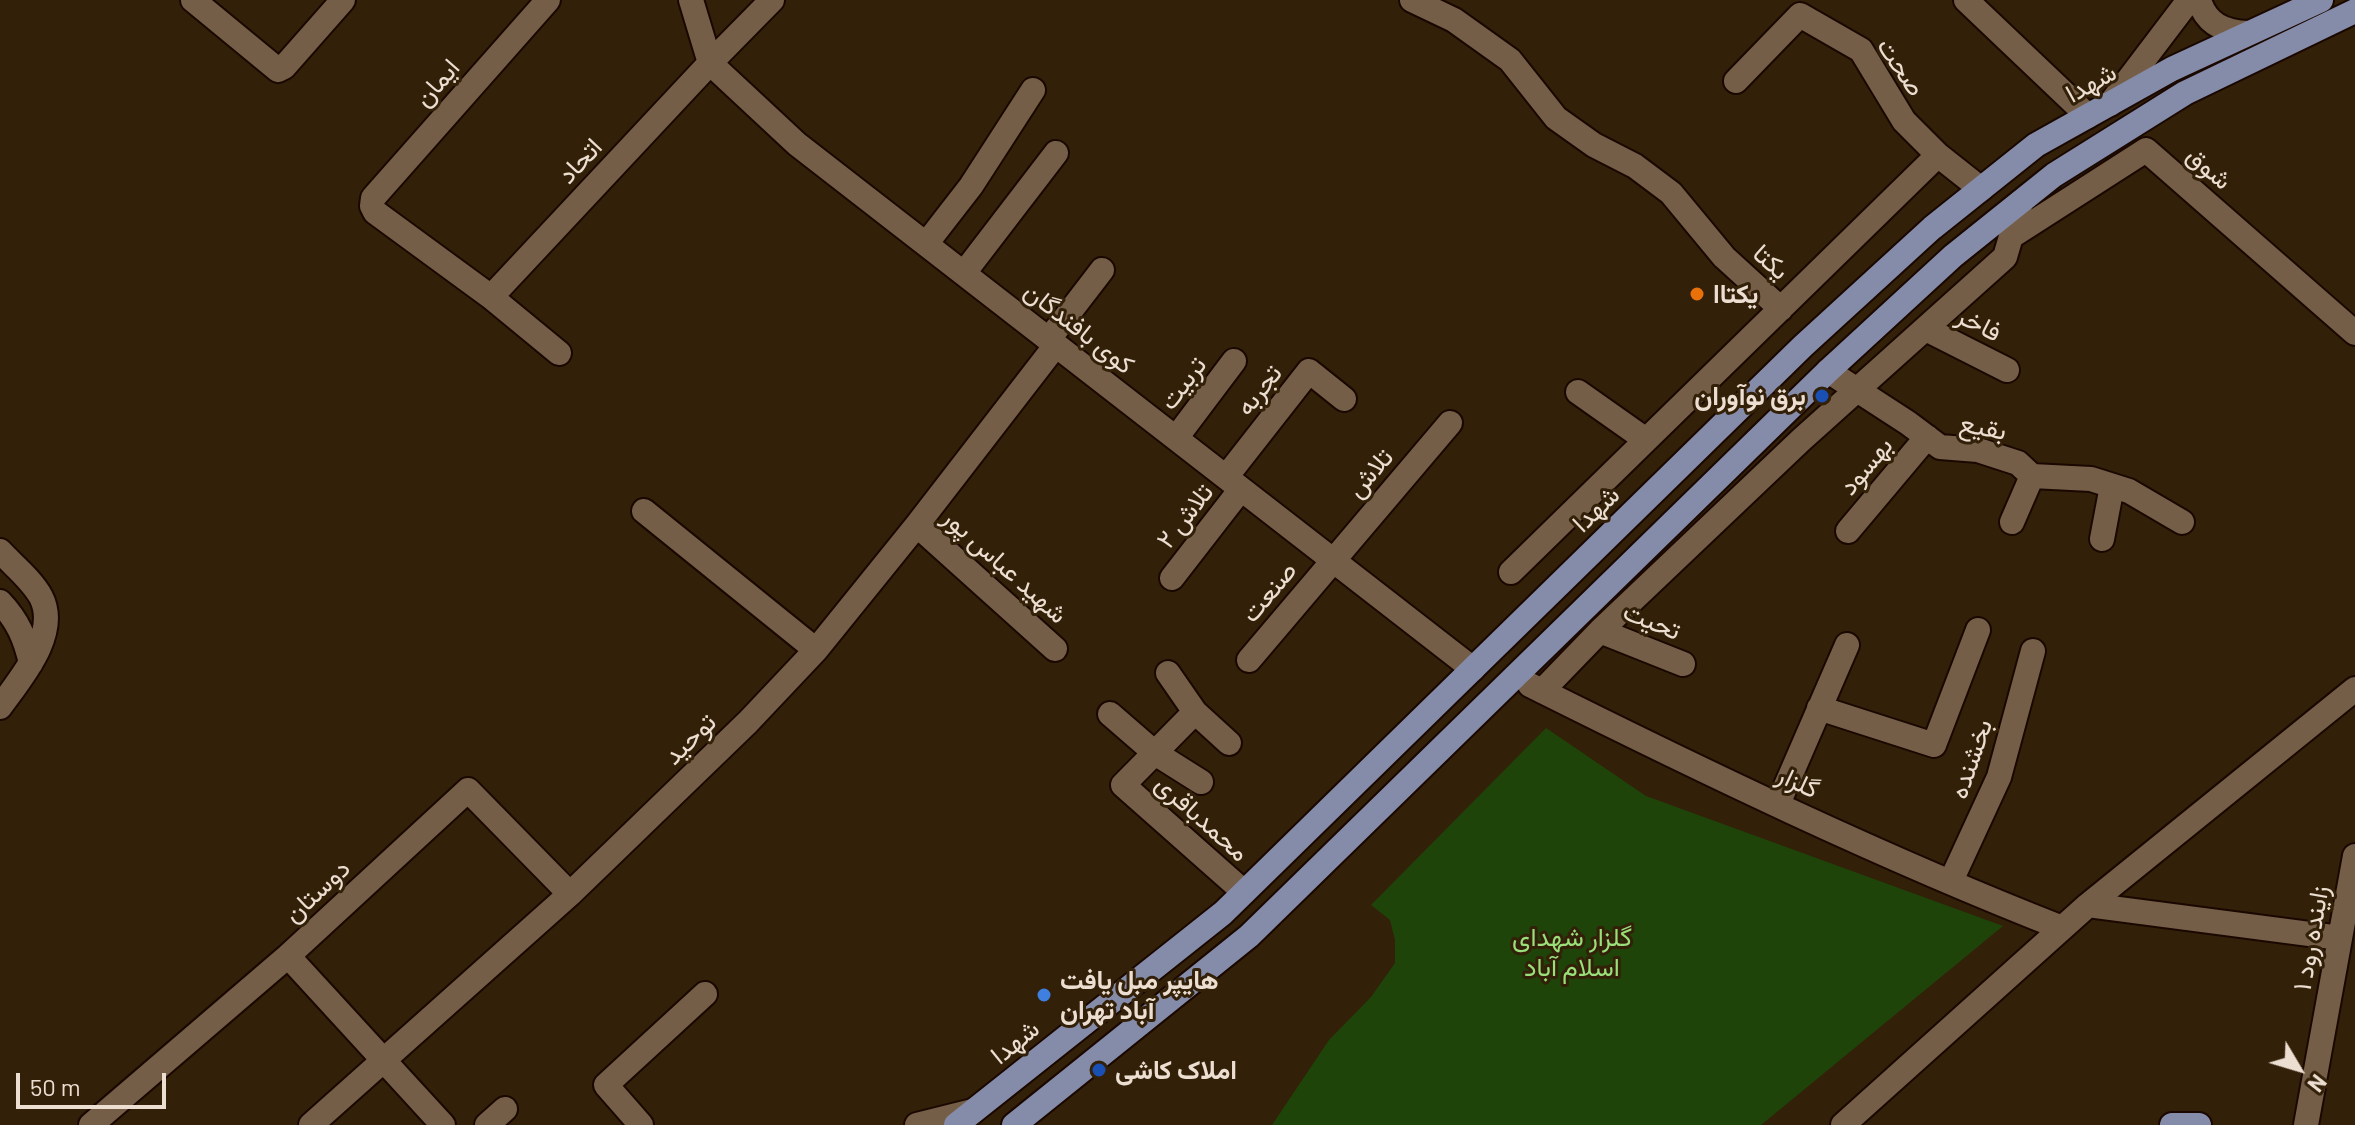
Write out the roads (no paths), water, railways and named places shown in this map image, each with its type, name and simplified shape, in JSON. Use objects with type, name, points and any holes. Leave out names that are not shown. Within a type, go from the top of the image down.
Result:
[{"type":"main road","name":"شهدا","points":[[965,1118],[1223,913],[1803,346],[1932,228],[2036,145],[2172,69],[2321,0]]},
{"type":"main road","points":[[1014,1125],[1249,936],[1828,371],[1953,256],[2054,175],[2185,93],[2355,11]]},
{"type":"main road","points":[[2172,69],[2185,93]]},
{"type":"main road","points":[[2172,1125],[2199,1125]]},
{"type":"street","points":[[193,0],[278,70],[343,0]]},
{"type":"street","name":"ایمان","points":[[491,297],[375,212],[373,198],[548,0]]},
{"type":"street","points":[[691,0],[710,63]]},
{"type":"street","name":"اتحاد","points":[[491,297],[772,0]]},
{"type":"street","name":"یکتا","points":[[1412,0],[1454,20],[1510,60],[1556,118],[1594,145],[1635,166],[1671,193],[1724,257],[1781,309]]},
{"type":"street","points":[[1966,0],[2088,116]]},
{"type":"street","points":[[2110,104],[2189,0]]},
{"type":"street","points":[[2199,0],[2202,9],[2216,26],[2230,32],[2248,33]]},
{"type":"street","name":"صحت","points":[[1736,81],[1800,15],[1861,50],[1904,121],[1938,155],[1981,189]]},
{"type":"street","name":"کوی بافندگان","points":[[710,63],[797,144],[1473,669]]},
{"type":"street","points":[[926,244],[971,186],[1033,90]]},
{"type":"street","name":"شوق","points":[[2012,236],[2146,150],[2355,333]]},
{"type":"street","points":[[964,273],[1056,153]]},
{"type":"street","points":[[1511,572],[1938,155]]},
{"type":"street","points":[[1542,691],[1600,631],[1858,388],[2005,257],[2021,202]]},
{"type":"street","name":"توحید","points":[[311,1125],[570,894],[748,722],[816,650],[917,525],[1053,342],[1102,270]]},
{"type":"street","points":[[491,297],[559,353]]},
{"type":"street","name":"فاخر","points":[[1926,329],[2007,370]]},
{"type":"street","name":"تربیت","points":[[1176,438],[1234,361]]},
{"type":"street","name":"تجربه","points":[[1234,483],[1309,371],[1344,399]]},
{"type":"street","name":"بقیع","points":[[1828,371],[1858,388],[1940,447],[1978,450],[2018,463],[2032,476],[2091,479],[2129,491],[2182,522]]},
{"type":"street","points":[[1578,392],[1646,440]]},
{"type":"street","name":"تلاش","points":[[1332,560],[1450,423]]},
{"type":"street","name":"بهسود","points":[[1848,531],[1927,437]]},
{"type":"street","points":[[2012,522],[2032,476]]},
{"type":"street","name":"تلاش ۲","points":[[1172,578],[1234,483]]},
{"type":"street","points":[[2102,539],[2112,486]]},
{"type":"street","points":[[644,511],[816,650]]},
{"type":"street","name":"شهید عباس پور","points":[[917,525],[1055,649]]},
{"type":"street","points":[[0,551],[40,594],[47,610],[43,636],[31,663],[0,707]]},
{"type":"street","name":"صنعت","points":[[1249,660],[1332,560]]},
{"type":"street","points":[[0,602],[17,620],[31,663]]},
{"type":"street","points":[[1819,708],[1934,745],[1978,630]]},
{"type":"street","name":"تحیت","points":[[1600,631],[1683,664]]},
{"type":"street","points":[[1778,804],[1847,645]]},
{"type":"street","name":"بخشنده","points":[[1951,881],[1999,777],[2033,651]]},
{"type":"street","points":[[1168,673],[1195,712],[1229,743]]},
{"type":"street","name":"گلزار","points":[[1514,677],[1778,804],[2062,928]]},
{"type":"street","points":[[1843,1125],[2088,905],[2355,689]]},
{"type":"street","points":[[1155,753],[1195,712]]},
{"type":"street","points":[[1110,714],[1155,753],[1201,782]]},
{"type":"street","name":"محمدباقری","points":[[1155,753],[1123,785],[1244,892]]},
{"type":"street","name":"دوستان","points":[[91,1125],[288,956],[468,790],[570,894]]},
{"type":"street","name":"زاینده رود ۱","points":[[2306,1125],[2355,856]]},
{"type":"street","points":[[2088,905],[2340,938]]},
{"type":"street","points":[[288,956],[443,1125]]},
{"type":"street","points":[[641,1125],[606,1085],[705,994]]},
{"type":"street","points":[[917,1125],[965,1118]]},
{"type":"place","name":"یکتاا","points":[[1697,294]]},
{"type":"place","name":"برق نوآوران","points":[[1822,396]]},
{"type":"place","name":"هایپر مبل یافت آباد تهران","points":[[1044,995]]},
{"type":"place","name":"املاک کاشی","points":[[1099,1070]]},
{"type":"park label","name":"گلزار شهدای اسلام آباد","points":[[1572,952]]}]
